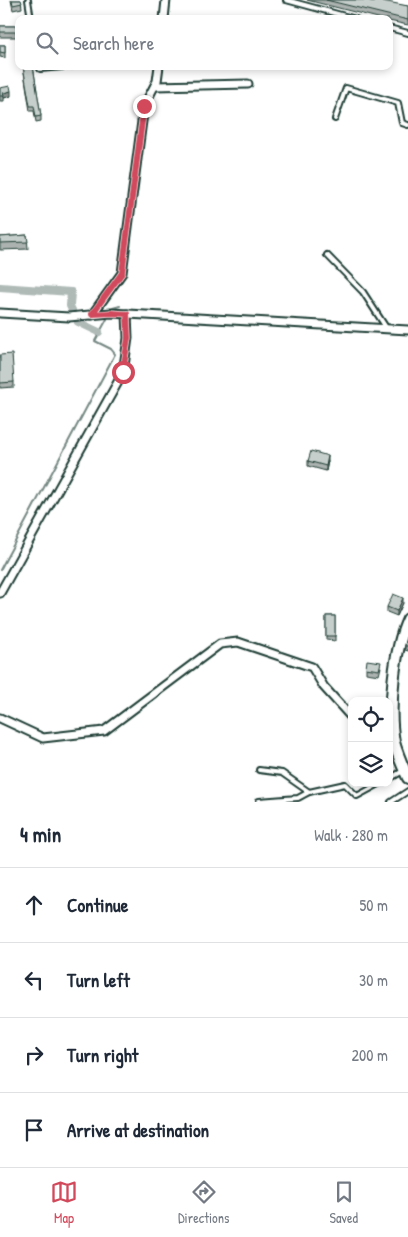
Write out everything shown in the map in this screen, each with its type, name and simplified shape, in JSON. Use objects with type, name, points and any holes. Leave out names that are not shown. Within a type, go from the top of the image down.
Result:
[{"type":"street","points":[[164,15],[166,0]]},
{"type":"street","points":[[92,314],[122,273],[144,106],[155,86],[158,70]]},
{"type":"street","points":[[155,86],[248,84]]},
{"type":"street","points":[[0,313],[68,317],[111,313],[408,330]]},
{"type":"street","points":[[0,593],[123,372],[128,338],[127,314]]},
{"type":"street","points":[[393,700],[396,663],[408,619]]},
{"type":"street","points":[[0,718],[43,738],[104,731],[220,644],[238,642],[312,667],[324,687],[348,714]]},
{"type":"street","points":[[393,744],[406,774]]},
{"type":"lane","points":[[28,0],[30,15]]},
{"type":"lane","points":[[286,0],[341,15]]},
{"type":"lane","points":[[393,29],[408,33]]},
{"type":"lane","points":[[335,119],[346,88],[398,103],[402,123],[408,125]]},
{"type":"lane","points":[[327,255],[363,292],[388,329]]},
{"type":"lane","points":[[259,770],[282,772],[309,792]]},
{"type":"lane","points":[[393,778],[406,774]]},
{"type":"lane","points":[[259,801],[298,798],[309,792],[345,784],[357,796],[374,787]]},
{"type":"lane","points":[[391,802],[408,791]]},
{"type":"building","points":[[12,0],[21,0],[22,3],[13,5]]},
{"type":"building","points":[[326,0],[367,0],[374,2],[377,0],[408,6],[408,20]]},
{"type":"building","points":[[0,26],[15,26],[15,32],[0,32]]},
{"type":"building","points":[[0,45],[5,45],[5,53],[0,52]]},
{"type":"building","points":[[24,70],[34,70],[41,116],[36,117],[34,106],[30,106]]},
{"type":"building","points":[[10,86],[11,91],[3,93],[4,96],[0,96],[0,88]]},
{"type":"building","points":[[27,235],[28,242],[0,243],[0,237]]},
{"type":"building","points":[[12,354],[14,382],[0,383],[0,355]]},
{"type":"building","points":[[311,451],[328,456],[326,466],[308,461]]},
{"type":"building","points":[[393,594],[403,598],[397,611],[387,607]]},
{"type":"building","points":[[326,616],[335,616],[335,636],[326,636]]},
{"type":"building","points":[[408,635],[408,646],[405,646]]},
{"type":"building","points":[[367,660],[381,662],[379,670],[366,668]]},
{"type":"waterway","points":[[0,287],[71,292],[70,306],[72,310]]},
{"type":"waterway","points":[[113,308],[120,306]]},
{"type":"waterway","points":[[0,570],[115,354],[111,349],[95,341],[107,319]]},
{"type":"waterway","points":[[78,322],[99,332]]},
{"type":"route","points":[[123,372],[128,338],[127,314],[92,314],[122,273],[144,106]]}]
